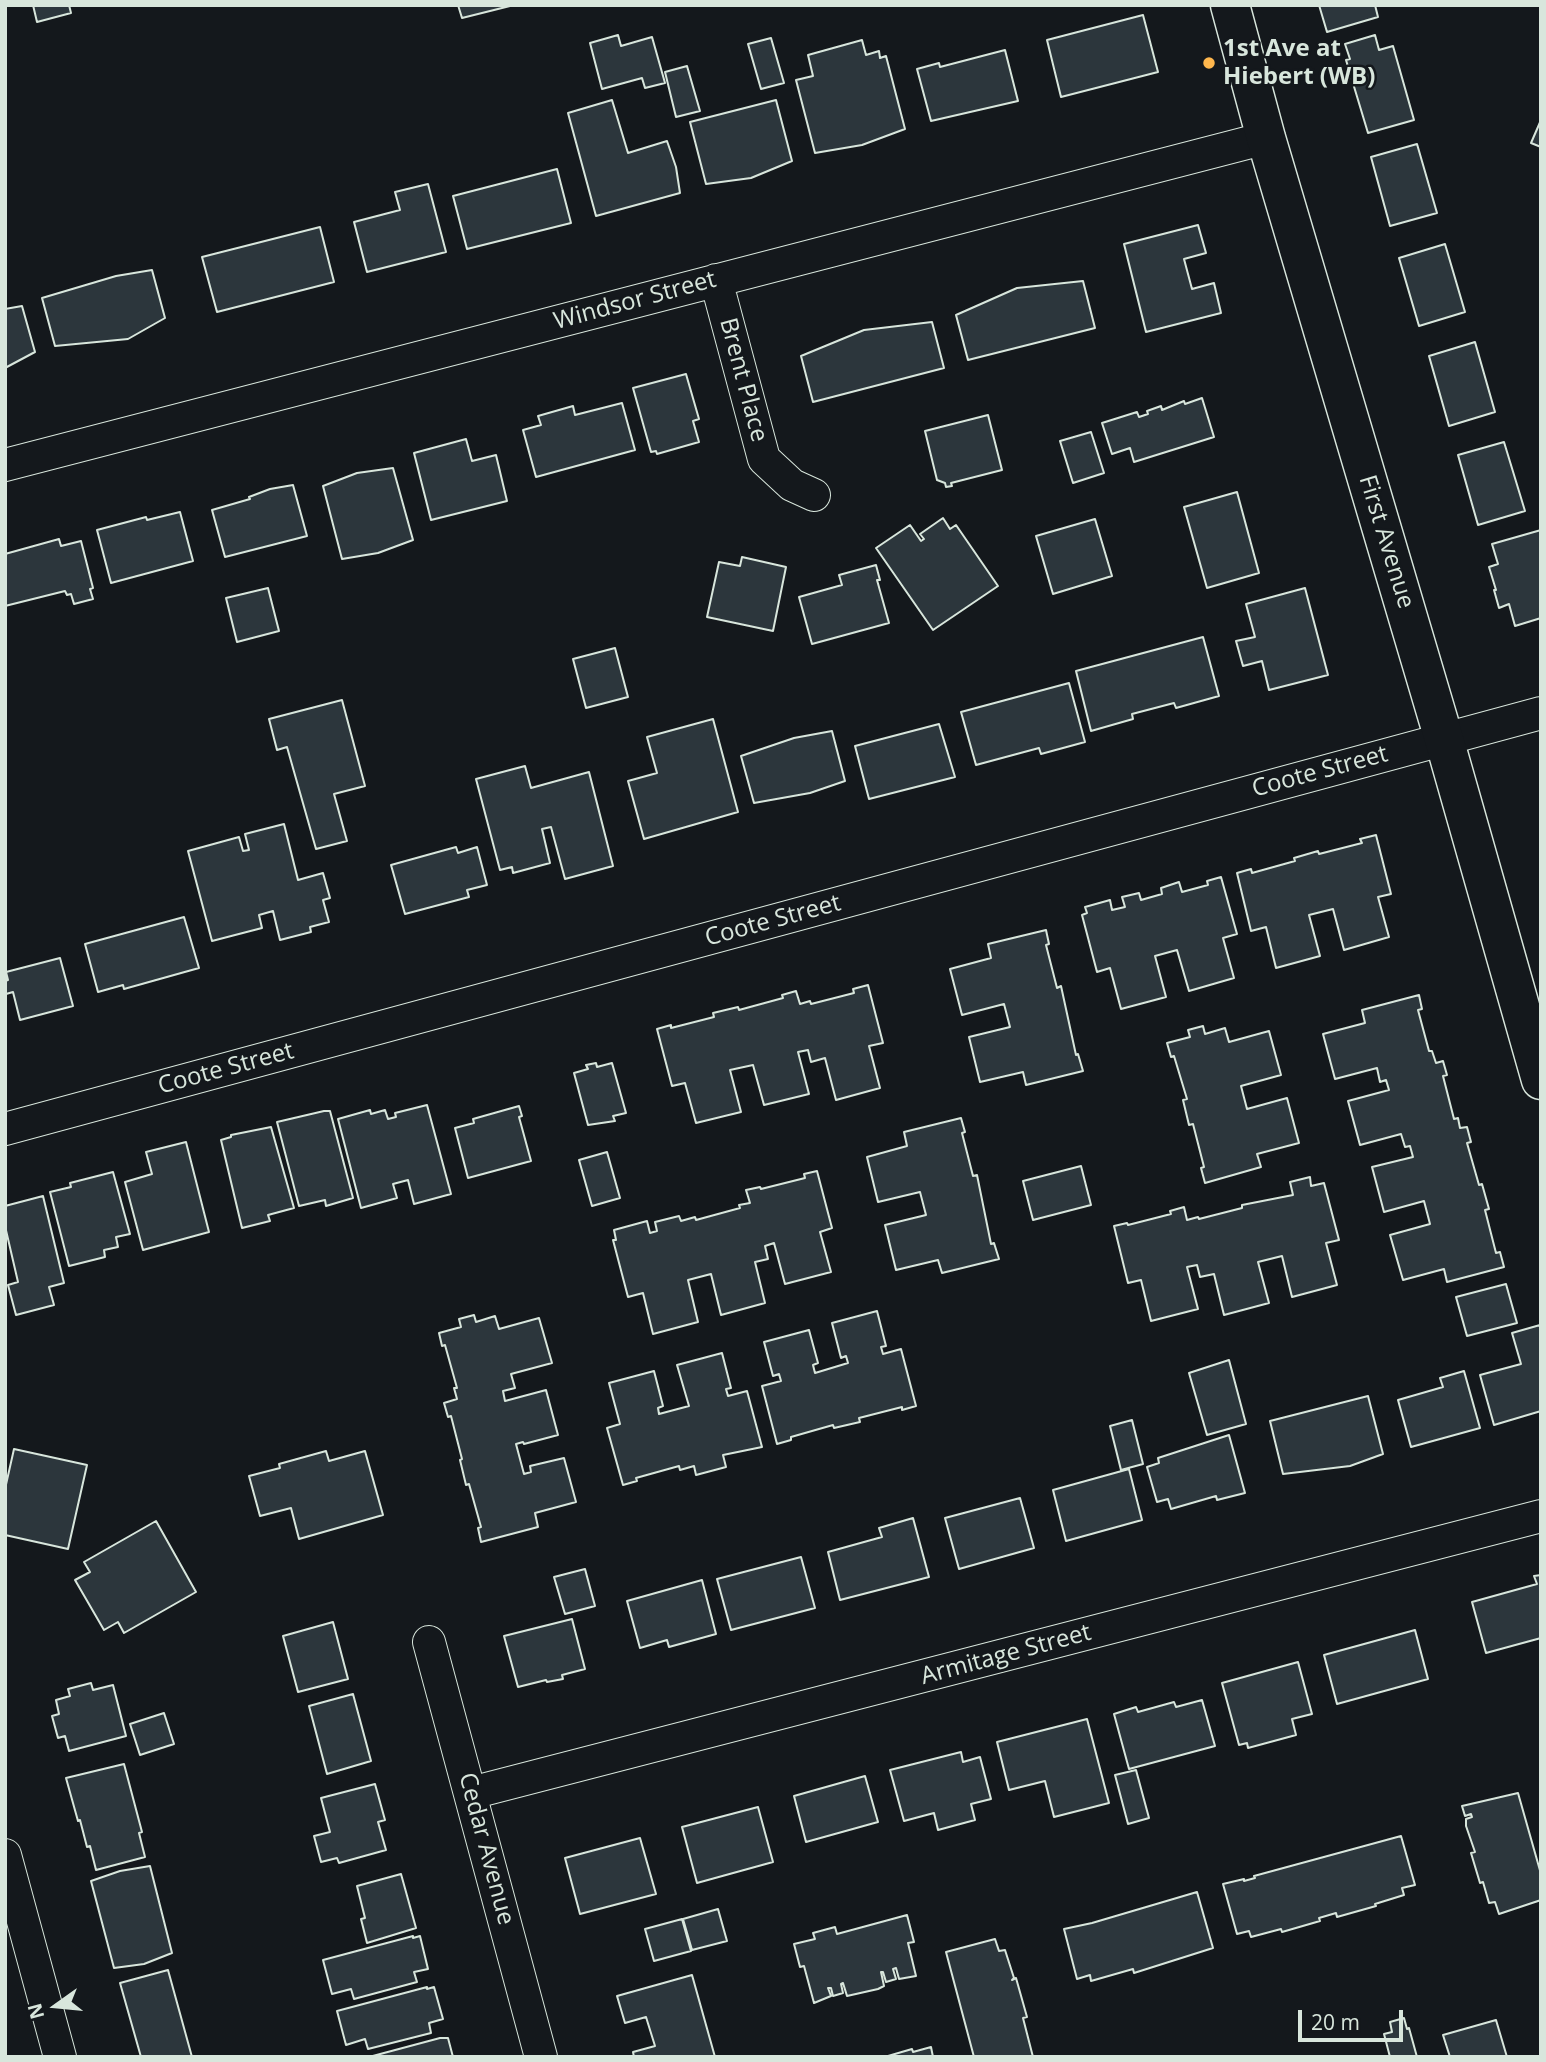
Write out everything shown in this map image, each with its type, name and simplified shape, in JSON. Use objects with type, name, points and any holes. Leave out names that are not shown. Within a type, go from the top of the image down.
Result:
[{"type":"street","name":"First Avenue","points":[[1230,5],[1266,138],[1444,739],[1532,1022],[1541,1080]]},
{"type":"street","name":"Windsor Street","points":[[5,465],[1266,138]]},
{"type":"street","name":"Brent Place","points":[[716,280],[764,458],[792,485],[814,495]]},
{"type":"street","name":"Coote Street","points":[[5,1129],[1541,713]]},
{"type":"street","name":"Armitage Street","points":[[471,1793],[1541,1516]]},
{"type":"street","name":"Cedar Avenue","points":[[429,1642],[541,2057]]},
{"type":"street","points":[[5,1855],[60,2057]]},
{"type":"building","points":[[33,5],[69,5],[71,13],[37,22]]},
{"type":"building","points":[[458,5],[510,5],[510,6],[462,18]]},
{"type":"building","points":[[1319,5],[1375,5],[1378,17],[1327,32]]},
{"type":"building","points":[[1143,15],[1158,72],[1061,97],[1047,40]]},
{"type":"building","points":[[618,35],[621,46],[652,37],[665,83],[645,88],[642,78],[602,89],[590,43]]},
{"type":"building","points":[[1375,35],[1379,50],[1393,46],[1414,120],[1368,133],[1346,60],[1350,59],[1345,44]]},
{"type":"building","points":[[771,38],[784,83],[761,89],[748,44]]},
{"type":"building","points":[[862,40],[866,55],[879,51],[880,58],[886,56],[905,129],[862,145],[815,153],[796,80],[813,76],[808,55]]},
{"type":"building","points":[[1005,50],[1018,101],[931,121],[917,69],[939,63],[940,67]]},
{"type":"building","points":[[687,66],[700,111],[676,117],[665,72]]},
{"type":"building","points":[[612,100],[628,153],[667,141],[676,167],[680,193],[596,216],[568,113]]},
{"type":"building","points":[[776,100],[792,161],[751,178],[706,184],[690,122]]},
{"type":"building","points":[[1541,120],[1541,147],[1531,143]]},
{"type":"building","points":[[1417,144],[1437,213],[1390,226],[1371,157]]},
{"type":"building","points":[[557,169],[571,223],[467,249],[453,196]]},
{"type":"building","points":[[428,184],[446,252],[367,272],[354,222],[400,210],[395,192]]},
{"type":"building","points":[[1198,225],[1206,253],[1184,259],[1192,289],[1214,283],[1221,313],[1146,332],[1124,244]]},
{"type":"building","points":[[320,227],[334,282],[217,312],[202,257]]},
{"type":"building","points":[[1445,244],[1465,312],[1419,326],[1399,258]]},
{"type":"building","points":[[152,270],[165,318],[128,339],[55,346],[42,298],[116,276]]},
{"type":"building","points":[[1083,281],[1095,328],[968,360],[956,315],[1017,288]]},
{"type":"building","points":[[22,306],[35,352],[5,368],[5,309]]},
{"type":"building","points":[[932,322],[944,368],[813,402],[801,356],[864,330]]},
{"type":"building","points":[[1475,342],[1495,412],[1449,426],[1429,356]]},
{"type":"building","points":[[686,374],[699,419],[693,421],[699,442],[657,454],[656,451],[651,452],[633,388]]},
{"type":"building","points":[[1202,398],[1214,437],[1134,462],[1130,448],[1112,454],[1102,423],[1137,412],[1139,417],[1161,406],[1162,410],[1184,401],[1185,404]]},
{"type":"building","points":[[622,403],[635,450],[536,477],[523,430],[541,425],[538,416],[573,406],[575,415]]},
{"type":"building","points":[[988,415],[1002,470],[951,483],[952,486],[946,487],[945,483],[937,480],[925,431]]},
{"type":"building","points":[[1091,432],[1104,473],[1073,483],[1060,441]]},
{"type":"building","points":[[466,439],[472,461],[496,455],[507,501],[431,520],[414,453]]},
{"type":"building","points":[[1504,442],[1525,511],[1478,525],[1458,455]]},
{"type":"building","points":[[393,468],[413,540],[378,553],[342,559],[323,486],[357,473]]},
{"type":"building","points":[[293,485],[307,536],[225,557],[212,510],[250,499],[249,497],[270,489]]},
{"type":"building","points":[[1237,492],[1259,573],[1207,588],[1184,507]]},
{"type":"building","points":[[180,512],[193,561],[111,583],[97,530],[146,517],[147,520]]},
{"type":"building","points":[[943,518],[950,529],[956,525],[998,586],[933,630],[876,548],[910,525],[921,541],[924,539],[920,534]]},
{"type":"building","points":[[1095,519],[1112,576],[1053,594],[1036,536]]},
{"type":"building","points":[[1541,530],[1541,618],[1515,626],[1509,604],[1499,608],[1489,567],[1498,564],[1492,544]]},
{"type":"building","points":[[59,539],[61,546],[81,541],[93,588],[90,589],[93,599],[74,604],[71,594],[67,595],[65,591],[5,606],[5,554]]},
{"type":"building","points":[[742,557],[786,567],[773,631],[707,617],[719,562],[740,566]]},
{"type":"building","points":[[876,565],[880,580],[877,580],[889,623],[812,644],[799,597],[842,585],[839,575]]},
{"type":"building","points":[[268,588],[279,631],[237,642],[226,598]]},
{"type":"building","points":[[1305,588],[1328,675],[1269,690],[1262,661],[1243,666],[1236,641],[1255,637],[1246,604]]},
{"type":"building","points":[[1203,637],[1219,696],[1176,708],[1174,703],[1132,714],[1133,719],[1091,731],[1076,671]]},
{"type":"building","points":[[615,648],[628,697],[586,708],[573,659]]},
{"type":"building","points":[[1069,683],[1085,742],[1041,754],[1039,748],[976,765],[961,712]]},
{"type":"building","points":[[342,700],[365,786],[334,794],[347,841],[316,849],[287,747],[277,750],[269,719]]},
{"type":"building","points":[[713,719],[738,812],[644,839],[628,781],[657,773],[647,737]]},
{"type":"building","points":[[939,724],[955,777],[869,799],[855,746]]},
{"type":"building","points":[[832,731],[845,781],[810,793],[754,803],[741,756],[794,738]]},
{"type":"building","points":[[525,766],[531,788],[589,772],[613,866],[565,879],[551,827],[542,829],[550,863],[513,873],[512,867],[500,870],[476,779]]},
{"type":"building","points":[[284,824],[298,880],[323,873],[330,898],[323,900],[329,922],[310,927],[311,932],[280,940],[273,911],[259,915],[262,928],[212,941],[188,851],[239,837],[243,851],[249,850],[245,834]]},
{"type":"building","points":[[1376,835],[1391,894],[1378,897],[1389,937],[1344,950],[1333,909],[1309,915],[1320,956],[1276,968],[1266,927],[1251,931],[1237,873],[1251,869],[1252,873],[1295,861],[1294,858],[1318,851],[1319,854],[1362,843],[1360,839]]},
{"type":"building","points":[[456,847],[458,853],[477,847],[487,885],[467,890],[469,897],[405,914],[391,865]]},
{"type":"building","points":[[1221,877],[1237,934],[1223,938],[1234,978],[1189,991],[1177,950],[1155,956],[1166,997],[1121,1009],[1110,968],[1097,972],[1082,915],[1087,913],[1085,907],[1110,900],[1112,910],[1125,907],[1122,897],[1139,893],[1141,900],[1162,894],[1161,888],[1179,882],[1182,892],[1208,885],[1207,881]]},
{"type":"building","points":[[184,917],[199,968],[124,989],[123,985],[98,992],[85,944]]},
{"type":"building","points":[[1046,930],[1049,944],[1046,945],[1057,988],[1061,986],[1076,1055],[1078,1054],[1083,1071],[1026,1085],[1023,1072],[980,1082],[969,1037],[1010,1027],[1004,1004],[962,1015],[950,969],[991,958],[988,944]]},
{"type":"building","points":[[60,958],[73,1006],[20,1020],[13,992],[6,994],[6,972]]},
{"type":"building","points":[[868,985],[883,1043],[869,1046],[880,1088],[836,1100],[825,1058],[811,1062],[808,1050],[798,1052],[809,1094],[764,1105],[753,1065],[730,1070],[741,1112],[696,1123],[685,1083],[672,1086],[657,1029],[714,1017],[713,1013],[738,1007],[739,1010],[783,998],[782,995],[796,991],[800,1004],[810,1001],[811,1004],[854,993],[853,989]]},
{"type":"building","points":[[1419,995],[1422,1009],[1418,1010],[1429,1051],[1432,1051],[1436,1063],[1443,1061],[1447,1075],[1443,1076],[1454,1119],[1458,1118],[1460,1128],[1467,1127],[1471,1142],[1467,1143],[1489,1209],[1485,1210],[1496,1253],[1500,1252],[1504,1267],[1447,1282],[1444,1269],[1403,1280],[1390,1235],[1430,1224],[1424,1201],[1384,1212],[1372,1167],[1413,1157],[1410,1146],[1405,1147],[1401,1134],[1360,1145],[1348,1101],[1389,1090],[1386,1080],[1380,1082],[1377,1068],[1335,1079],[1323,1034],[1365,1023],[1362,1010]]},
{"type":"building","points":[[1203,1026],[1205,1034],[1225,1028],[1229,1042],[1269,1031],[1281,1075],[1241,1086],[1247,1109],[1287,1098],[1299,1143],[1257,1154],[1261,1167],[1205,1183],[1201,1168],[1204,1167],[1193,1124],[1189,1125],[1183,1100],[1187,1099],[1174,1056],[1171,1057],[1167,1043],[1190,1037],[1188,1030]]},
{"type":"building","points":[[596,1063],[597,1067],[612,1063],[626,1113],[613,1116],[615,1121],[588,1125],[574,1073],[588,1069],[586,1065]]},
{"type":"building","points":[[427,1105],[451,1194],[414,1204],[408,1180],[393,1184],[397,1198],[361,1208],[338,1119],[370,1110],[371,1114],[385,1110],[388,1119],[396,1117],[395,1113]]},
{"type":"building","points":[[519,1106],[522,1116],[519,1117],[531,1161],[468,1178],[455,1128],[474,1123],[473,1119]]},
{"type":"building","points":[[330,1111],[353,1198],[326,1206],[325,1200],[299,1206],[277,1122]]},
{"type":"building","points":[[961,1118],[965,1132],[962,1133],[973,1176],[977,1175],[991,1244],[994,1243],[999,1259],[942,1273],[938,1260],[896,1270],[885,1225],[926,1215],[920,1192],[878,1202],[867,1157],[907,1146],[904,1132]]},
{"type":"building","points":[[271,1127],[294,1208],[268,1215],[270,1221],[242,1228],[221,1140],[231,1135]]},
{"type":"building","points":[[186,1142],[209,1232],[143,1250],[125,1182],[152,1174],[146,1152]]},
{"type":"building","points":[[607,1152],[620,1198],[592,1206],[579,1160]]},
{"type":"building","points":[[1081,1166],[1091,1205],[1033,1220],[1023,1181]]},
{"type":"building","points":[[817,1171],[832,1228],[820,1232],[831,1272],[785,1284],[774,1243],[765,1246],[768,1259],[755,1262],[765,1303],[721,1315],[711,1274],[688,1280],[698,1322],[653,1334],[643,1293],[628,1297],[613,1240],[616,1240],[614,1230],[647,1221],[650,1233],[657,1231],[655,1222],[679,1216],[681,1221],[695,1217],[696,1220],[740,1208],[739,1205],[750,1203],[746,1190],[805,1178],[804,1174]]},
{"type":"building","points":[[113,1172],[130,1234],[116,1237],[118,1247],[104,1250],[105,1257],[69,1266],[50,1192],[71,1187],[70,1183]]},
{"type":"building","points":[[1310,1177],[1311,1186],[1324,1183],[1339,1240],[1326,1243],[1337,1285],[1292,1297],[1282,1256],[1258,1262],[1269,1303],[1224,1315],[1214,1274],[1200,1277],[1197,1265],[1187,1267],[1198,1309],[1151,1321],[1141,1280],[1128,1283],[1114,1226],[1171,1214],[1170,1211],[1184,1207],[1187,1220],[1199,1219],[1242,1208],[1242,1205],[1293,1195],[1290,1182]]},
{"type":"building","points":[[43,1196],[64,1283],[49,1287],[54,1305],[16,1315],[8,1285],[18,1282],[5,1226],[5,1206]]},
{"type":"building","points":[[1506,1284],[1517,1323],[1467,1336],[1456,1297]]},
{"type":"building","points":[[877,1311],[886,1346],[881,1347],[883,1354],[901,1349],[916,1406],[859,1418],[860,1422],[834,1428],[833,1425],[791,1437],[791,1440],[777,1444],[762,1386],[781,1381],[779,1374],[773,1376],[764,1342],[809,1330],[818,1363],[813,1365],[815,1373],[848,1363],[846,1356],[841,1358],[832,1323]]},
{"type":"building","points":[[474,1315],[476,1322],[495,1316],[499,1329],[539,1318],[552,1363],[511,1374],[515,1388],[503,1391],[505,1401],[546,1390],[558,1435],[516,1444],[524,1474],[531,1472],[530,1466],[564,1458],[576,1502],[535,1513],[538,1527],[481,1542],[478,1528],[481,1527],[469,1484],[466,1485],[451,1416],[448,1417],[444,1403],[457,1399],[454,1388],[457,1388],[439,1333],[461,1327],[459,1319]]},
{"type":"building","points":[[1540,1325],[1541,1411],[1494,1425],[1480,1375],[1521,1364],[1512,1333]]},
{"type":"building","points":[[722,1353],[731,1388],[726,1389],[728,1396],[747,1391],[762,1447],[723,1455],[726,1467],[696,1475],[694,1466],[680,1470],[679,1466],[636,1478],[637,1481],[623,1485],[607,1428],[620,1424],[609,1383],[654,1371],[663,1406],[658,1408],[659,1414],[689,1406],[677,1365]]},
{"type":"building","points":[[1229,1360],[1246,1424],[1207,1435],[1189,1373]]},
{"type":"building","points":[[1464,1371],[1480,1428],[1411,1447],[1398,1400],[1443,1387],[1440,1378]]},
{"type":"building","points":[[1368,1396],[1383,1454],[1350,1466],[1283,1474],[1270,1421]]},
{"type":"building","points":[[1132,1420],[1143,1464],[1121,1470],[1110,1426]]},
{"type":"building","points":[[1229,1435],[1245,1493],[1217,1500],[1216,1496],[1171,1509],[1168,1499],[1157,1502],[1147,1467],[1159,1463],[1158,1458]]},
{"type":"building","points":[[14,1449],[87,1465],[68,1549],[5,1535],[5,1489]]},
{"type":"building","points":[[326,1451],[329,1461],[365,1451],[383,1515],[299,1539],[291,1508],[260,1516],[249,1476],[280,1468],[279,1464]]},
{"type":"building","points":[[1129,1469],[1142,1520],[1066,1541],[1053,1490]]},
{"type":"building","points":[[1020,1498],[1034,1548],[959,1569],[945,1518]]},
{"type":"building","points":[[913,1518],[929,1577],[840,1600],[828,1552],[882,1537],[879,1528]]},
{"type":"building","points":[[156,1521],[196,1592],[124,1633],[118,1622],[104,1630],[75,1580],[90,1572],[84,1562]]},
{"type":"building","points":[[801,1557],[815,1608],[731,1630],[717,1579]]},
{"type":"building","points":[[585,1569],[595,1606],[565,1614],[554,1577]]},
{"type":"building","points":[[1541,1575],[1541,1638],[1486,1653],[1472,1602],[1537,1584],[1534,1576]]},
{"type":"building","points":[[702,1580],[716,1634],[669,1647],[667,1640],[640,1648],[627,1601]]},
{"type":"building","points":[[572,1619],[585,1669],[562,1675],[563,1679],[518,1687],[504,1636]]},
{"type":"building","points":[[333,1622],[348,1679],[298,1692],[283,1636]]},
{"type":"building","points":[[1415,1630],[1428,1679],[1337,1704],[1324,1655]]},
{"type":"building","points":[[1298,1662],[1312,1714],[1292,1719],[1296,1735],[1248,1748],[1247,1743],[1239,1745],[1222,1683]]},
{"type":"building","points":[[91,1683],[93,1690],[113,1685],[126,1736],[69,1751],[65,1736],[58,1738],[52,1716],[59,1714],[56,1700],[70,1696],[68,1689]]},
{"type":"building","points":[[353,1694],[371,1761],[327,1774],[309,1706]]},
{"type":"building","points":[[1202,1700],[1215,1746],[1129,1769],[1114,1714],[1136,1707],[1138,1712],[1174,1702],[1176,1707]]},
{"type":"building","points":[[164,1713],[174,1744],[140,1755],[130,1724]]},
{"type":"building","points":[[1087,1719],[1109,1803],[1054,1817],[1045,1781],[1009,1790],[997,1742]]},
{"type":"building","points":[[961,1752],[963,1762],[980,1757],[991,1799],[971,1804],[975,1820],[938,1830],[934,1813],[904,1821],[890,1770]]},
{"type":"building","points":[[124,1764],[142,1832],[139,1833],[145,1857],[96,1870],[66,1778]]},
{"type":"building","points":[[1136,1770],[1149,1818],[1128,1824],[1115,1775]]},
{"type":"building","points":[[865,1776],[878,1822],[806,1842],[794,1796]]},
{"type":"building","points":[[375,1784],[385,1820],[378,1822],[386,1850],[339,1863],[337,1858],[321,1862],[314,1836],[330,1832],[321,1798]]},
{"type":"building","points":[[1518,1793],[1541,1874],[1541,1900],[1499,1914],[1495,1902],[1489,1903],[1483,1882],[1480,1883],[1471,1853],[1475,1852],[1466,1826],[1466,1819],[1472,1817],[1471,1814],[1465,1816],[1462,1806]]},
{"type":"building","points":[[758,1807],[773,1862],[697,1883],[682,1827]]},
{"type":"building","points":[[1401,1836],[1415,1885],[1402,1888],[1404,1895],[1337,1917],[1336,1913],[1319,1918],[1320,1921],[1282,1932],[1281,1929],[1251,1937],[1249,1931],[1237,1934],[1223,1884],[1244,1881]]},
{"type":"building","points":[[640,1838],[656,1894],[580,1914],[565,1858]]},
{"type":"building","points":[[150,1866],[172,1953],[144,1964],[114,1968],[91,1881],[120,1871]]},
{"type":"building","points":[[401,1874],[416,1928],[367,1943],[361,1919],[365,1918],[357,1886]]},
{"type":"building","points":[[1197,1892],[1213,1948],[1134,1973],[1133,1969],[1091,1981],[1090,1975],[1077,1979],[1064,1929]]},
{"type":"building","points":[[718,1909],[727,1941],[692,1950],[683,1919]]},
{"type":"building","points":[[907,1915],[914,1942],[908,1943],[916,1976],[899,1979],[896,1968],[893,1969],[896,1979],[886,1982],[881,1972],[884,1986],[878,1989],[847,1996],[843,1983],[843,1993],[833,1996],[831,1988],[828,1988],[831,1996],[814,2003],[804,1966],[800,1967],[794,1944],[815,1939],[813,1933],[835,1927],[837,1934]]},
{"type":"building","points":[[682,1919],[691,1951],[654,1961],[645,1929]]},
{"type":"building","points":[[420,1936],[428,1969],[414,1972],[417,1982],[354,1999],[351,1989],[332,1994],[323,1960]]},
{"type":"building","points":[[995,1939],[999,1951],[1005,1950],[1014,1978],[1012,1980],[1016,1978],[1027,2017],[1023,2018],[1033,2057],[974,2057],[946,1952]]},
{"type":"building","points":[[168,1970],[192,2057],[141,2057],[120,1983]]},
{"type":"building","points":[[692,1975],[715,2057],[634,2057],[633,2052],[655,2046],[646,2017],[625,2023],[617,1996]]},
{"type":"building","points":[[434,1987],[443,2019],[429,2023],[431,2033],[368,2049],[365,2039],[346,2045],[337,2011]]},
{"type":"building","points":[[1404,2018],[1417,2057],[1390,2057],[1384,2034],[1392,2032],[1390,2022]]},
{"type":"building","points":[[1496,2020],[1507,2057],[1450,2057],[1443,2035]]},
{"type":"building","points":[[448,2038],[453,2057],[369,2057]]},
{"type":"building","points":[[931,2047],[933,2057],[888,2056],[912,2049],[913,2052]]},
{"type":"place","name":"1st Ave at Hiebert (WB)","points":[[1209,63]]}]
